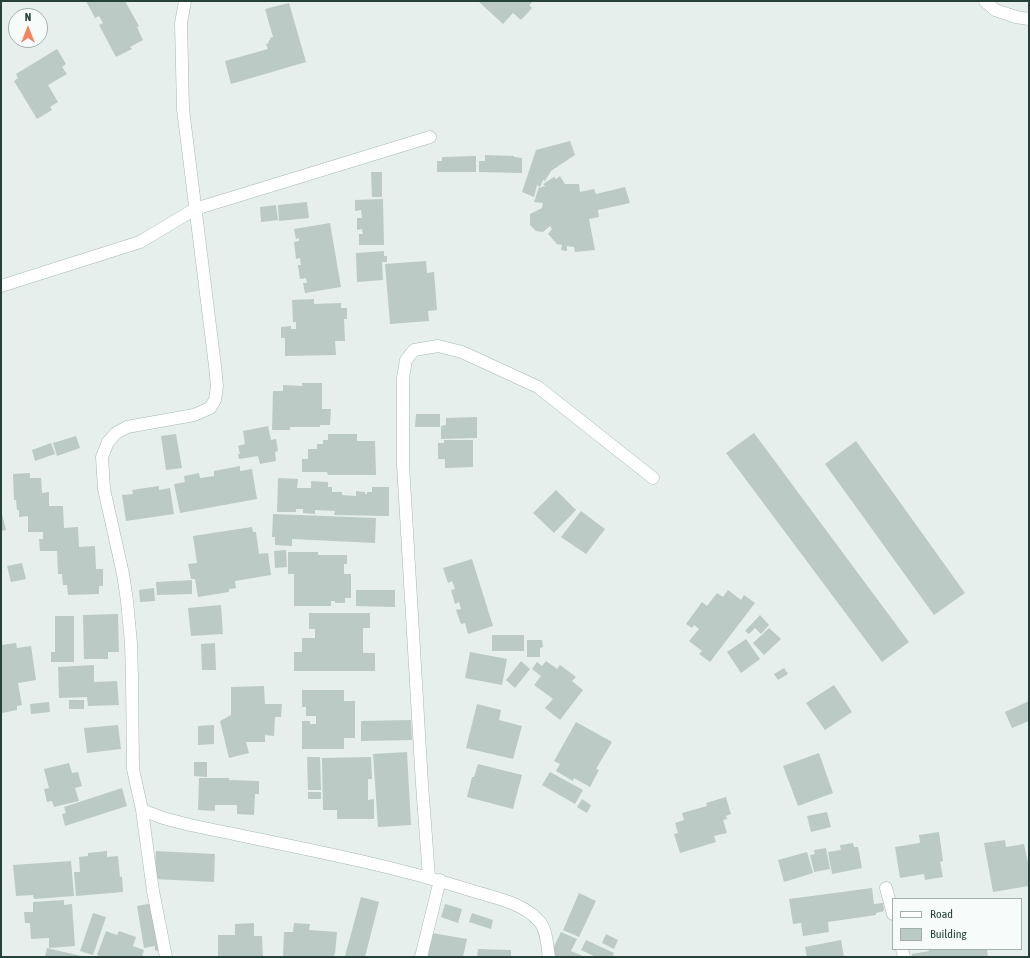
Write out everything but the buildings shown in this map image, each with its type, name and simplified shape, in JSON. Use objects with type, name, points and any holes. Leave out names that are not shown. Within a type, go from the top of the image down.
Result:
[{"type":"street","points":[[166,957],[153,891],[142,810],[133,769],[132,677],[127,601],[124,574],[104,489],[102,457],[108,442],[116,433],[127,427],[194,415],[210,408],[215,400],[217,386],[215,366],[183,109],[181,23],[185,1]]},
{"type":"street","points":[[985,1],[995,10],[1016,17],[1029,19]]},
{"type":"street","points":[[1,286],[140,242],[195,209],[430,137]]},
{"type":"street","points":[[421,957],[435,879],[421,769],[403,464],[403,378],[406,360],[414,350],[438,346],[462,352],[538,387],[653,478]]},
{"type":"street","points":[[142,810],[163,818],[190,825],[435,879],[524,907],[540,921],[543,927],[549,957]]},
{"type":"street","points":[[886,888],[892,910]]}]
